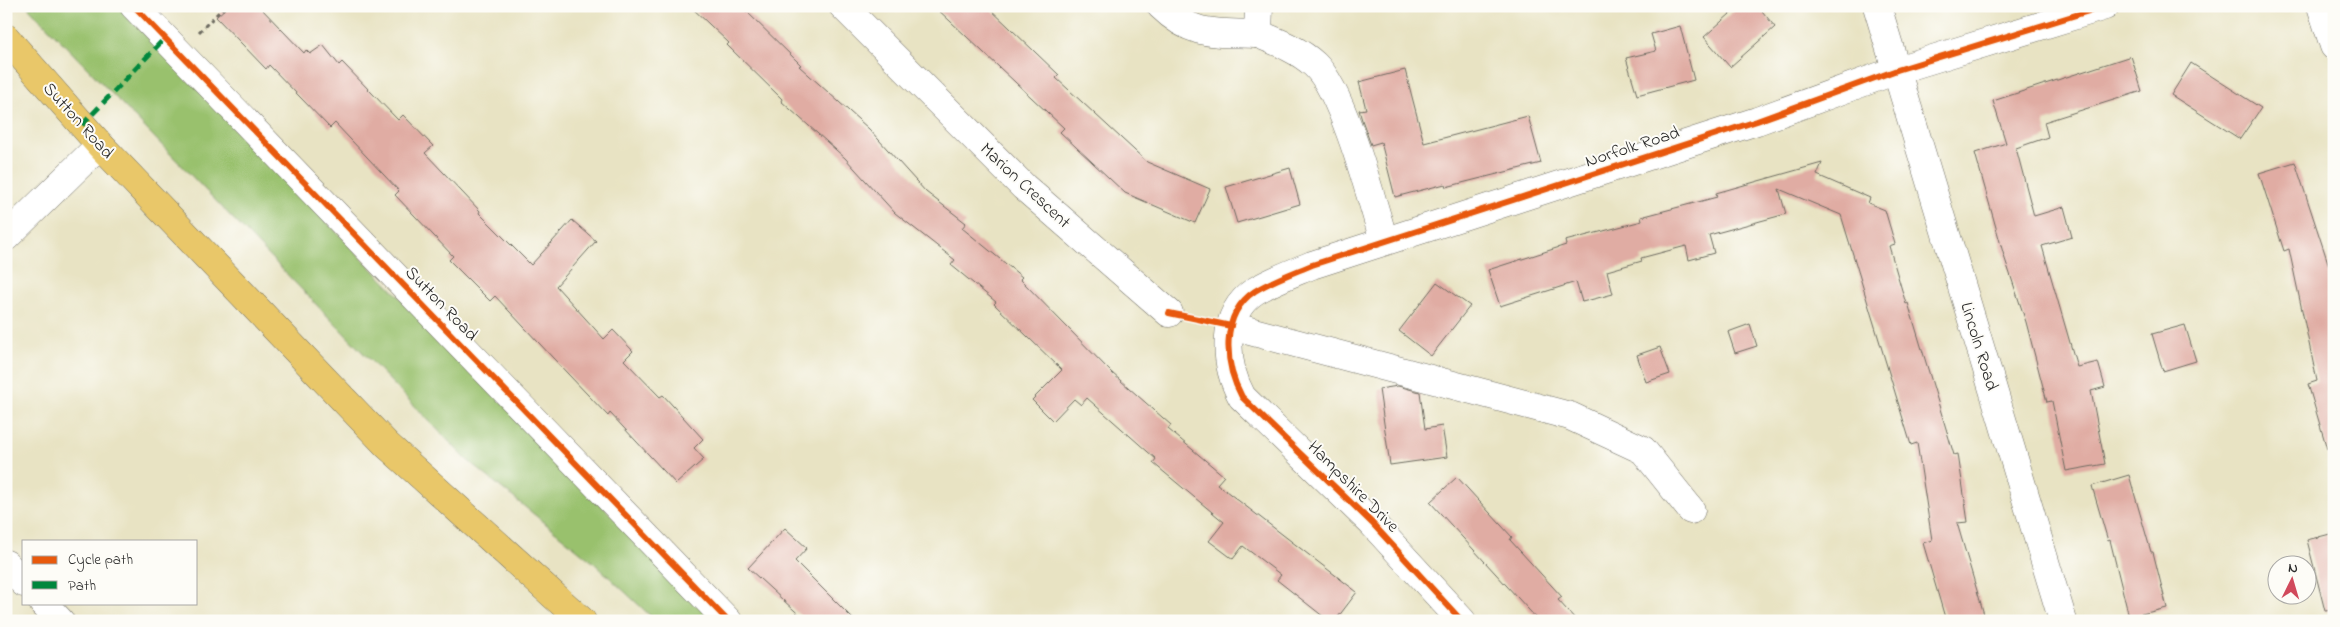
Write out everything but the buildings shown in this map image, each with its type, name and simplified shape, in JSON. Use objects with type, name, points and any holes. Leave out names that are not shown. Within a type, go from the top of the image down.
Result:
[{"type":"main road","name":"Sutton Road","points":[[6,38],[100,145],[387,445],[582,621]]},
{"type":"street","name":"Sutton Road","points":[[134,6],[728,621]]},
{"type":"street","name":"Marion Crescent","points":[[844,6],[1024,187],[1169,313]]},
{"type":"street","points":[[1161,6],[1173,18],[1198,31],[1258,34],[1289,47],[1316,65],[1332,90],[1355,148],[1384,241]]},
{"type":"street","points":[[1258,34],[1259,6]]},
{"type":"street","name":"Lincoln Road","points":[[1877,6],[2063,621]]},
{"type":"street","name":"Norfolk Road","points":[[1230,371],[1228,344],[1231,326],[1235,314],[1243,302],[1254,292],[1312,265],[1757,121],[1897,70],[2105,6]]},
{"type":"street","points":[[2321,6],[2334,46]]},
{"type":"street","points":[[6,237],[100,145]]},
{"type":"street","points":[[1231,326],[1570,416],[1643,450],[1691,510]]},
{"type":"street","name":"Hampshire Drive","points":[[1230,371],[1242,396],[1372,523],[1462,621]]},
{"type":"street","points":[[6,564],[22,581]]},
{"type":"street","points":[[44,604],[60,621]]},
{"type":"path","points":[[178,52],[225,6]]},
{"type":"green space","points":[[27,6],[117,6],[714,621],[656,621],[594,563],[466,459]]},
{"type":"marked path","points":[[82,125],[165,38]]},
{"type":"cycle path","points":[[134,6],[728,621]]},
{"type":"cycle path","points":[[1462,621],[1372,523],[1242,397],[1232,370],[1229,340],[1231,326],[1236,313],[1244,301],[1262,287],[1312,265],[1757,121],[1897,70],[2105,6]]},
{"type":"cycle path","points":[[1169,313],[1231,326]]}]
